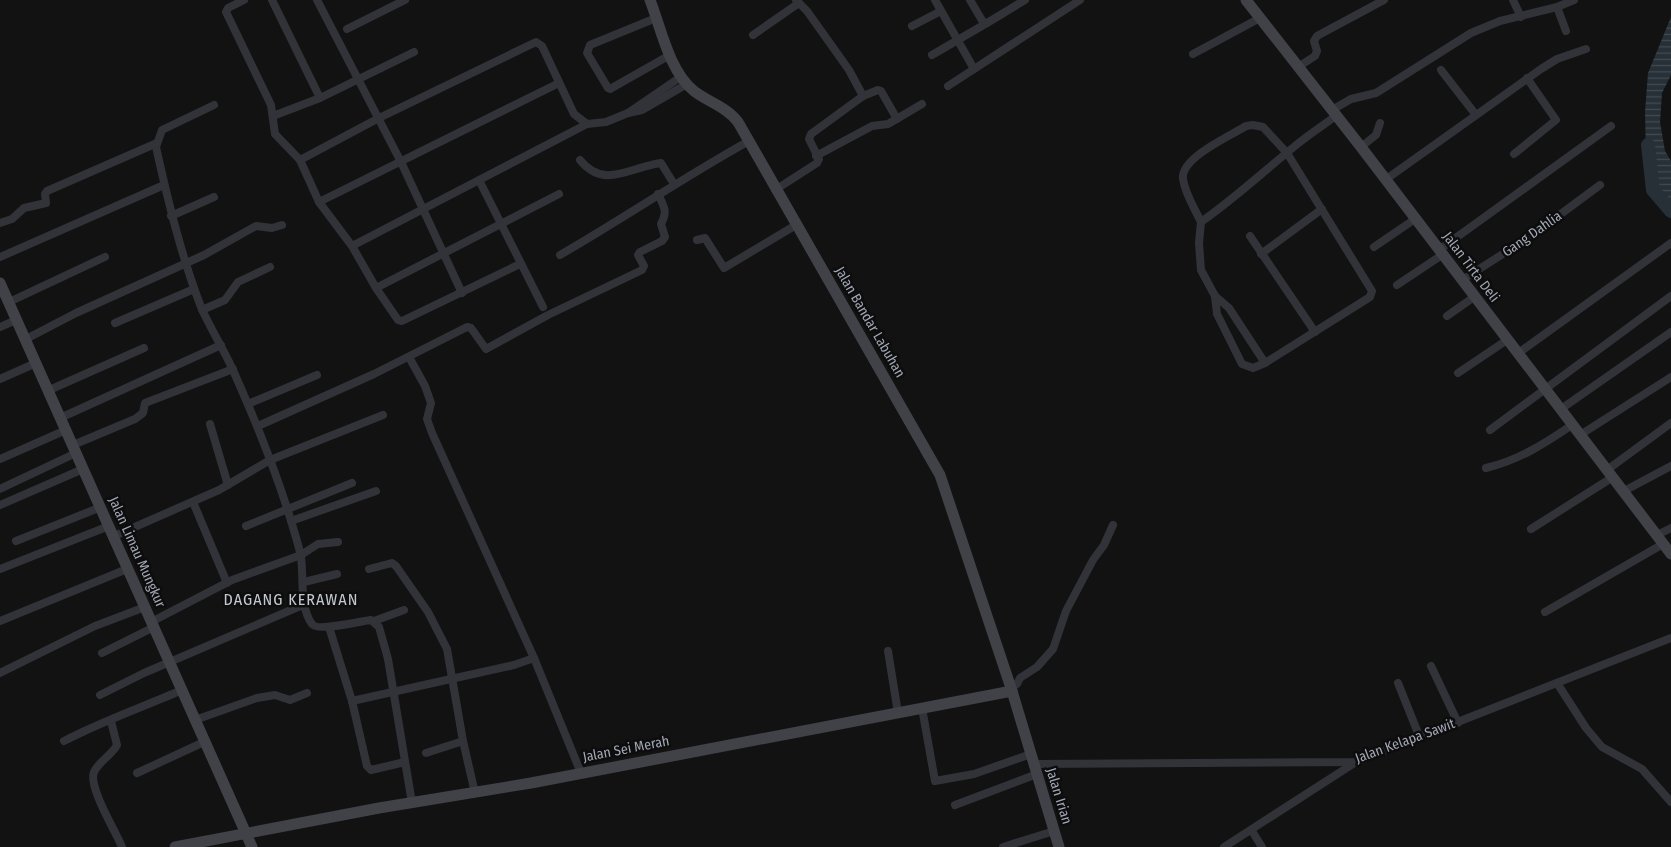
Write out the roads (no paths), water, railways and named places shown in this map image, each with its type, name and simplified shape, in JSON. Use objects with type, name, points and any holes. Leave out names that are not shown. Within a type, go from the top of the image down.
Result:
[{"type":"street","points":[[244,0],[228,8],[226,12],[271,105],[275,134],[300,160],[319,202],[352,246],[376,288],[398,320],[402,321],[520,264]]},
{"type":"street","points":[[272,0],[320,98]]},
{"type":"street","points":[[317,0],[401,162],[442,254],[462,293]]},
{"type":"street","points":[[347,29],[405,0]]},
{"type":"street","name":"Jalan Bandar Labuhan","points":[[650,0],[670,55],[684,80],[734,116],[927,448],[940,475],[1034,764]]},
{"type":"street","points":[[935,0],[974,69]]},
{"type":"street","points":[[970,0],[983,22],[987,23]]},
{"type":"street","points":[[932,55],[987,23],[1013,3],[1025,0]]},
{"type":"street","points":[[948,86],[1080,0]]},
{"type":"street","name":"Jalan Tirta Deli","points":[[1246,0],[1666,545]]},
{"type":"street","points":[[1298,67],[1316,56],[1317,51],[1314,41],[1317,36],[1384,0]]},
{"type":"street","points":[[1513,0],[1521,17]]},
{"type":"street","points":[[1201,222],[1259,179],[1351,99],[1376,93],[1471,33],[1500,21],[1521,17],[1574,0]]},
{"type":"street","points":[[753,35],[798,2],[849,70],[863,96]]},
{"type":"street","points":[[1556,7],[1566,31]]},
{"type":"street","points":[[912,26],[941,11]]},
{"type":"street","points":[[656,18],[590,45],[587,53],[610,89],[670,55]]},
{"type":"street","points":[[1193,54],[1260,18]]},
{"type":"street","points":[[300,160],[379,118],[536,42],[542,46],[574,114],[587,124]]},
{"type":"street","points":[[1385,180],[1527,78],[1557,59],[1586,49]]},
{"type":"street","points":[[274,116],[360,80],[414,52]]},
{"type":"street","points":[[1441,70],[1476,115]]},
{"type":"street","points":[[1514,154],[1556,120],[1527,78]]},
{"type":"street","points":[[352,246],[587,124],[606,122],[628,112],[684,80]]},
{"type":"street","points":[[319,202],[559,83]]},
{"type":"street","points":[[776,190],[815,166],[819,159],[809,139],[811,134],[863,96],[878,90],[881,91],[897,119]]},
{"type":"street","points":[[816,156],[872,126],[888,124],[922,104]]},
{"type":"street","points":[[214,105],[162,130],[157,143],[164,185],[171,216],[194,289],[202,310],[221,345],[258,426],[291,521],[301,555],[305,604],[312,624],[317,627],[329,627],[374,621],[404,610]]},
{"type":"street","points":[[1361,147],[1376,135],[1380,123]]},
{"type":"street","points":[[1215,296],[1217,314],[1242,364],[1250,368],[1265,363],[1315,332],[1370,296],[1372,291],[1287,153],[1263,127],[1246,126],[1191,161],[1183,171],[1182,177],[1184,189],[1201,222],[1199,243],[1201,270],[1215,296],[1229,308],[1265,363]]},
{"type":"street","points":[[1397,286],[1611,126]]},
{"type":"street","points":[[560,255],[625,217],[674,184],[749,142]]},
{"type":"street","points":[[0,223],[12,219],[30,205],[45,204],[47,191],[157,143]]},
{"type":"street","points":[[580,160],[589,170],[605,176],[661,163],[674,184]]},
{"type":"street","points":[[478,180],[543,307]]},
{"type":"street","points":[[0,256],[164,185]]},
{"type":"street","name":"Gang Dahlia","points":[[1462,280],[1531,236],[1600,185]]},
{"type":"street","points":[[376,288],[559,194]]},
{"type":"street","points":[[258,426],[409,358],[442,338],[467,327],[470,328],[486,349],[557,310],[588,298],[642,270],[644,266],[638,256],[640,252],[662,241],[665,237],[661,224],[666,210],[658,194]]},
{"type":"street","points":[[171,216],[214,197]]},
{"type":"street","points":[[1261,254],[1322,209]]},
{"type":"street","points":[[1374,247],[1415,219]]},
{"type":"street","points":[[26,339],[76,313],[226,244],[256,226],[269,228],[282,225]]},
{"type":"street","points":[[697,240],[705,238],[724,268],[796,225]]},
{"type":"street","points":[[1250,236],[1315,332]]},
{"type":"street","points":[[1517,354],[1671,243]]},
{"type":"street","points":[[9,302],[105,257]]},
{"type":"street","points":[[202,310],[225,300],[238,282],[270,267]]},
{"type":"street","name":"Jalan Limau Mungkur","points":[[0,283],[252,847]]},
{"type":"street","points":[[115,324],[194,289]]},
{"type":"street","points":[[1490,430],[1544,388],[1671,296]]},
{"type":"street","points":[[1447,316],[1474,297]]},
{"type":"street","points":[[0,327],[16,320]]},
{"type":"street","points":[[1561,409],[1671,332]]},
{"type":"street","points":[[1458,373],[1507,340]]},
{"type":"street","points":[[60,418],[221,345]]},
{"type":"street","points":[[47,391],[144,348]]},
{"type":"street","points":[[409,358],[425,386],[431,403],[427,419],[432,433],[534,658],[581,773]]},
{"type":"street","points":[[0,379],[36,363]]},
{"type":"street","points":[[0,489],[135,419],[143,413],[146,404],[232,369]]},
{"type":"street","points":[[248,404],[317,375]]},
{"type":"street","points":[[1580,435],[1671,377]]},
{"type":"street","points":[[0,569],[194,502],[228,485],[270,460],[383,415]]},
{"type":"street","points":[[1531,529],[1610,474],[1671,423]]},
{"type":"street","points":[[210,424],[228,485]]},
{"type":"street","points":[[1486,468],[1510,462],[1530,452],[1572,425]]},
{"type":"street","points":[[0,459],[66,430]]},
{"type":"street","points":[[1624,491],[1671,466]]},
{"type":"street","points":[[0,505],[83,469]]},
{"type":"street","points":[[246,526],[352,483]]},
{"type":"street","points":[[291,521],[376,491]]},
{"type":"street","points":[[194,502],[227,582]]},
{"type":"street","points":[[16,541],[101,507]]},
{"type":"street","points":[[1011,689],[1020,678],[1036,667],[1053,649],[1066,611],[1093,560],[1104,545],[1113,525]]},
{"type":"street","points":[[1545,612],[1666,545],[1671,528]]},
{"type":"street","points":[[102,653],[227,582],[301,555],[318,544],[338,542]]},
{"type":"street","points":[[369,569],[389,564],[396,566],[428,612],[443,638],[454,679],[463,741],[475,792]]},
{"type":"street","points":[[0,621],[127,569]]},
{"type":"street","points":[[304,582],[337,574]]},
{"type":"street","points":[[100,695],[144,673],[305,604]]},
{"type":"street","points":[[0,673],[95,626],[130,611],[145,607]]},
{"type":"street","points":[[374,621],[379,627],[388,659],[412,803]]},
{"type":"street","points":[[329,627],[340,669],[352,701],[369,769],[405,762]]},
{"type":"street","name":"Jalan Kelapa Sawit","points":[[1034,764],[1356,762],[1671,638]]},
{"type":"street","points":[[888,651],[898,713]]},
{"type":"street","points":[[352,701],[393,690],[454,679],[514,665],[534,658]]},
{"type":"street","points":[[1431,666],[1458,723]]},
{"type":"street","points":[[1398,683],[1420,738]]},
{"type":"street","points":[[1557,683],[1586,728],[1602,747],[1642,769],[1671,802]]},
{"type":"street","name":"Jalan Sei Merah","points":[[175,847],[581,773],[898,713],[1011,689]]},
{"type":"street","points":[[64,741],[95,725],[182,690]]},
{"type":"street","points":[[195,720],[257,698],[275,695],[290,700],[307,693]]},
{"type":"street","points":[[922,708],[935,781],[1034,764]]},
{"type":"street","points":[[111,720],[117,745],[96,769],[93,780],[97,798],[106,810],[122,847]]},
{"type":"street","points":[[426,753],[463,741]]},
{"type":"street","points":[[137,773],[204,742]]},
{"type":"street","points":[[1224,847],[1252,831],[1356,762]]},
{"type":"street","points":[[955,805],[1034,764]]},
{"type":"street","name":"Jalan Irian","points":[[1034,764],[1059,847]]},
{"type":"street","points":[[1003,847],[1054,831]]},
{"type":"street","points":[[1252,831],[1262,847]]},
{"type":"waterway","points":[[1648,145],[1653,190],[1671,211]]},
{"type":"district","name":"DAGANG KERAWAN","points":[[291,599]]}]
